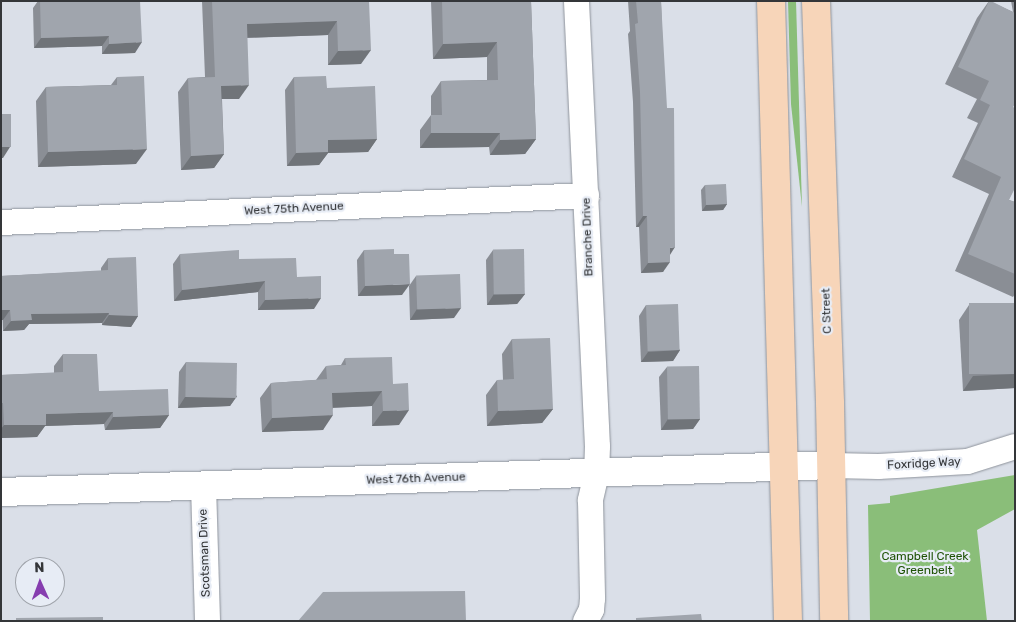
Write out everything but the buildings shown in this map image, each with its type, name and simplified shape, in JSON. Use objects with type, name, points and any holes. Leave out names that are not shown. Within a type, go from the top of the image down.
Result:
[{"type":"main road","points":[[771,1],[788,621]]},
{"type":"main road","name":"C Street","points":[[816,1],[831,465],[834,621]]},
{"type":"street","name":"Branche Drive","points":[[576,1],[597,446],[596,473],[590,500],[592,598],[591,609],[585,621]]},
{"type":"street","name":"West 75th Avenue","points":[[1,222],[586,195]]},
{"type":"street","name":"Foxridge Way","points":[[831,465],[878,466],[967,461],[1015,446]]},
{"type":"street","name":"West 76th Avenue","points":[[1,492],[831,465]]},
{"type":"street","name":"Scotsman Drive","points":[[203,485],[207,621]]},
{"type":"green space","points":[[788,1],[796,1],[802,207],[791,104]]},
{"type":"green space","name":"Campbell Creek Greenbelt","points":[[1015,475],[1015,509],[977,530],[987,621],[870,621],[868,505],[890,503],[890,496]]}]
